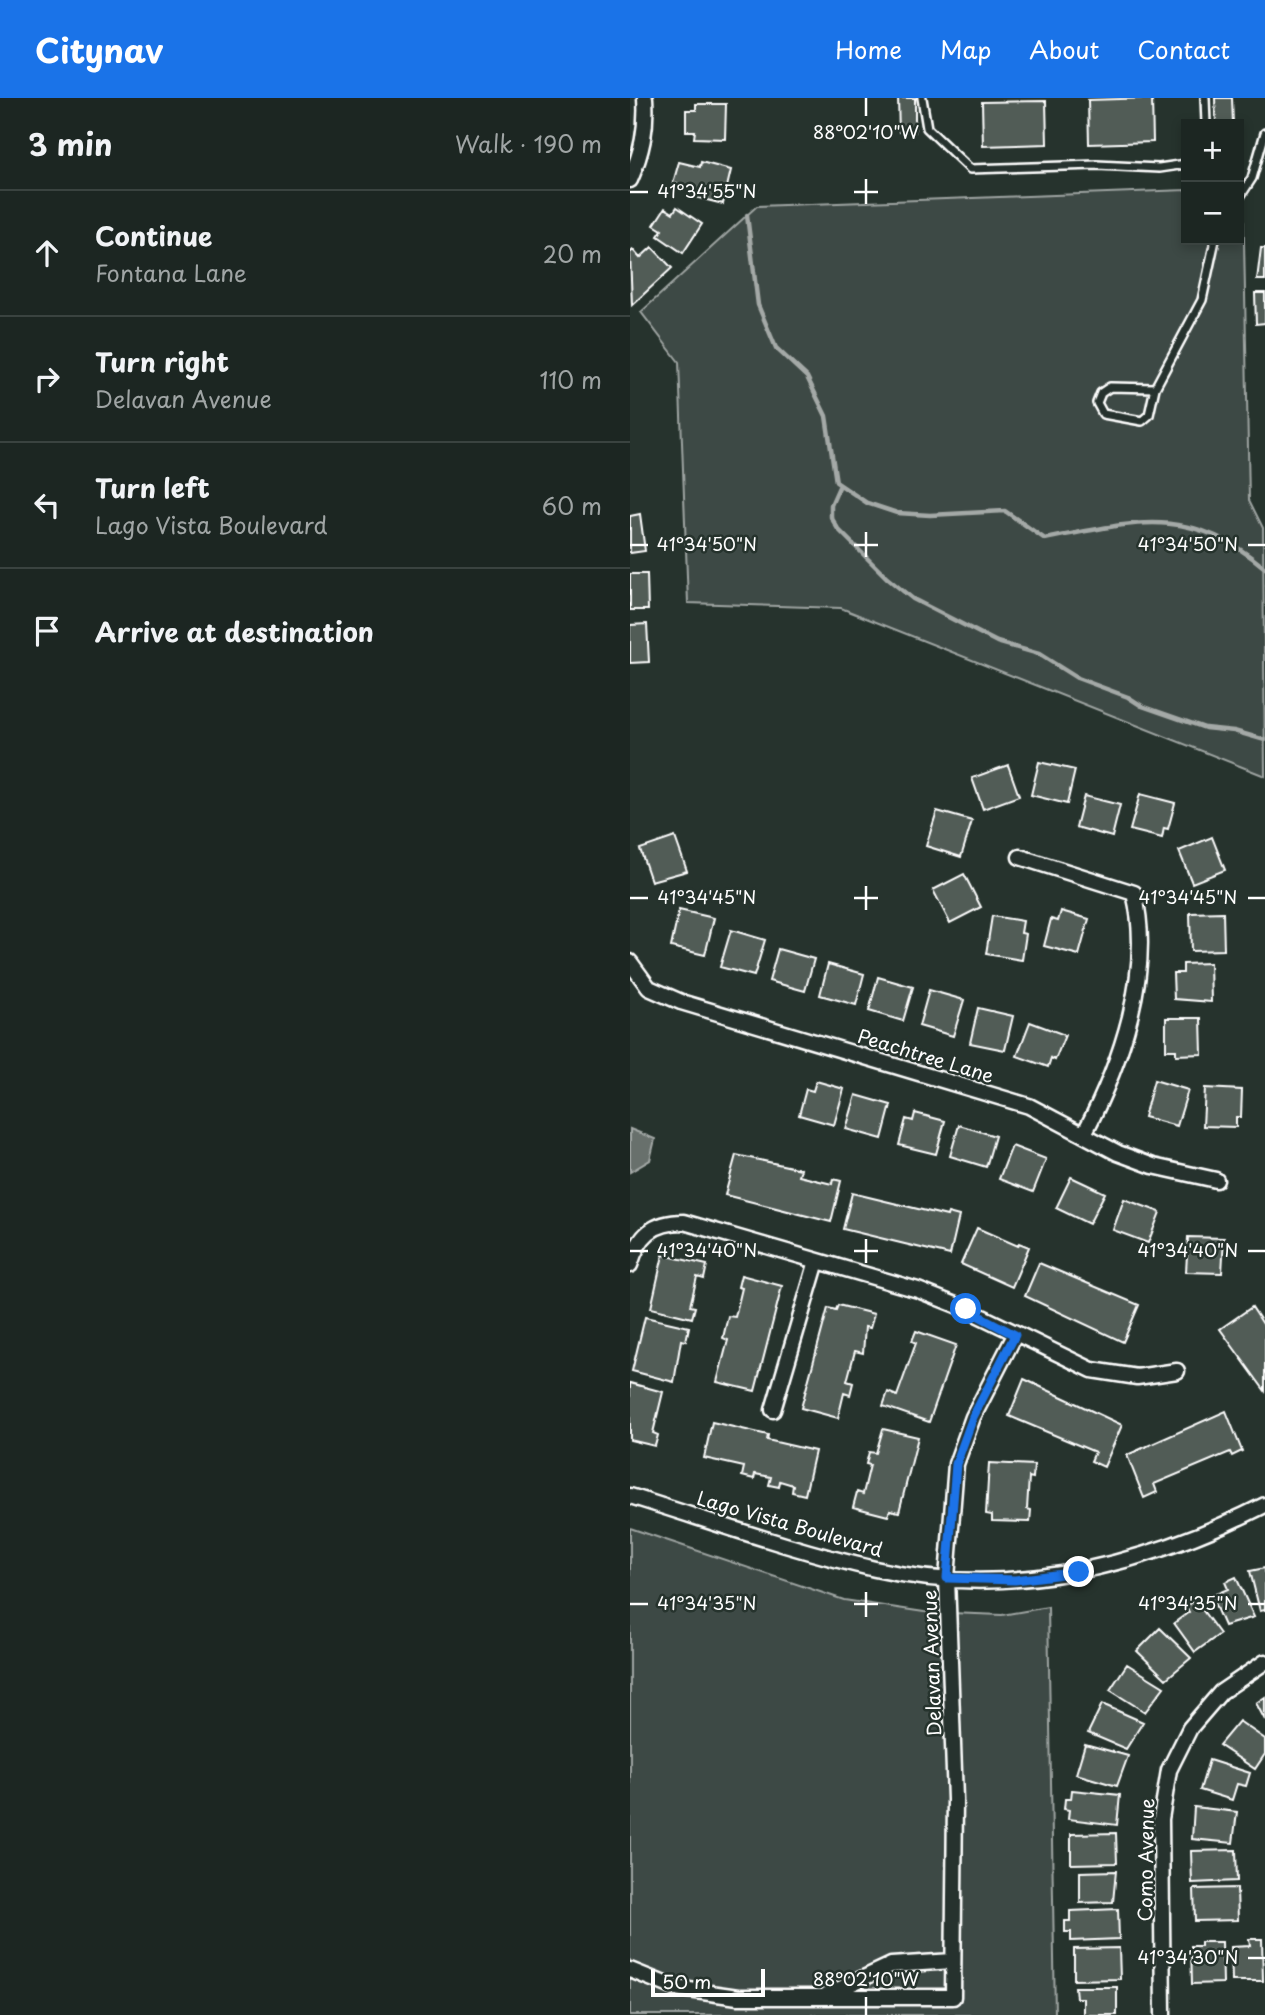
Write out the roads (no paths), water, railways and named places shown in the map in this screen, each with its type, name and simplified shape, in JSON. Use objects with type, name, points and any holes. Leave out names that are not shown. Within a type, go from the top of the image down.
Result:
[{"type":"street","points":[[630,180],[641,154],[647,125],[645,98]]},
{"type":"street","points":[[1020,857],[1133,892],[1139,913],[1136,982],[1127,1035],[1108,1088],[1084,1134]]},
{"type":"street","name":"Peachtree Lane","points":[[630,962],[649,988],[681,1002],[1019,1103],[1118,1153],[1153,1166],[1216,1180]]},
{"type":"street","points":[[630,1265],[640,1238],[652,1228],[666,1222],[684,1222],[918,1290],[966,1309],[1091,1370],[1137,1377],[1177,1371]]},
{"type":"street","points":[[774,1410],[817,1261]]},
{"type":"street","name":"Delavan Avenue","points":[[820,1998],[953,1997],[955,1799],[947,1578],[956,1464],[973,1417],[1015,1335]]},
{"type":"street","name":"Lago Vista Boulevard","points":[[630,1496],[877,1569],[947,1578],[1015,1580],[1102,1566],[1149,1555],[1216,1530],[1265,1505]]},
{"type":"street","name":"Como Avenue","points":[[1163,2015],[1161,1819],[1169,1770],[1190,1728],[1221,1692],[1265,1662]]},
{"type":"street","points":[[630,1970],[675,1988],[737,1997],[820,1998],[891,1965],[953,1961]]},
{"type":"lane","points":[[922,98],[927,128],[970,169],[1181,165]]},
{"type":"lane","points":[[1205,98],[1206,119]]},
{"type":"lane","points":[[1244,190],[1252,178],[1265,133]]},
{"type":"lane","points":[[1155,388],[1110,387],[1101,393],[1097,403],[1103,414],[1142,421],[1149,415],[1155,388],[1202,300],[1214,245]]},
{"type":"waterway","points":[[747,215],[758,305],[776,348],[807,377],[826,416],[836,482],[867,503],[897,513],[930,515],[1005,511],[1045,539],[1134,524],[1186,526],[1211,534],[1265,568]]},
{"type":"waterway","points":[[839,487],[831,505],[831,517],[838,529],[887,578],[913,599],[997,642],[1039,654],[1077,678],[1128,697],[1142,706],[1205,728],[1234,731],[1265,740]]}]
